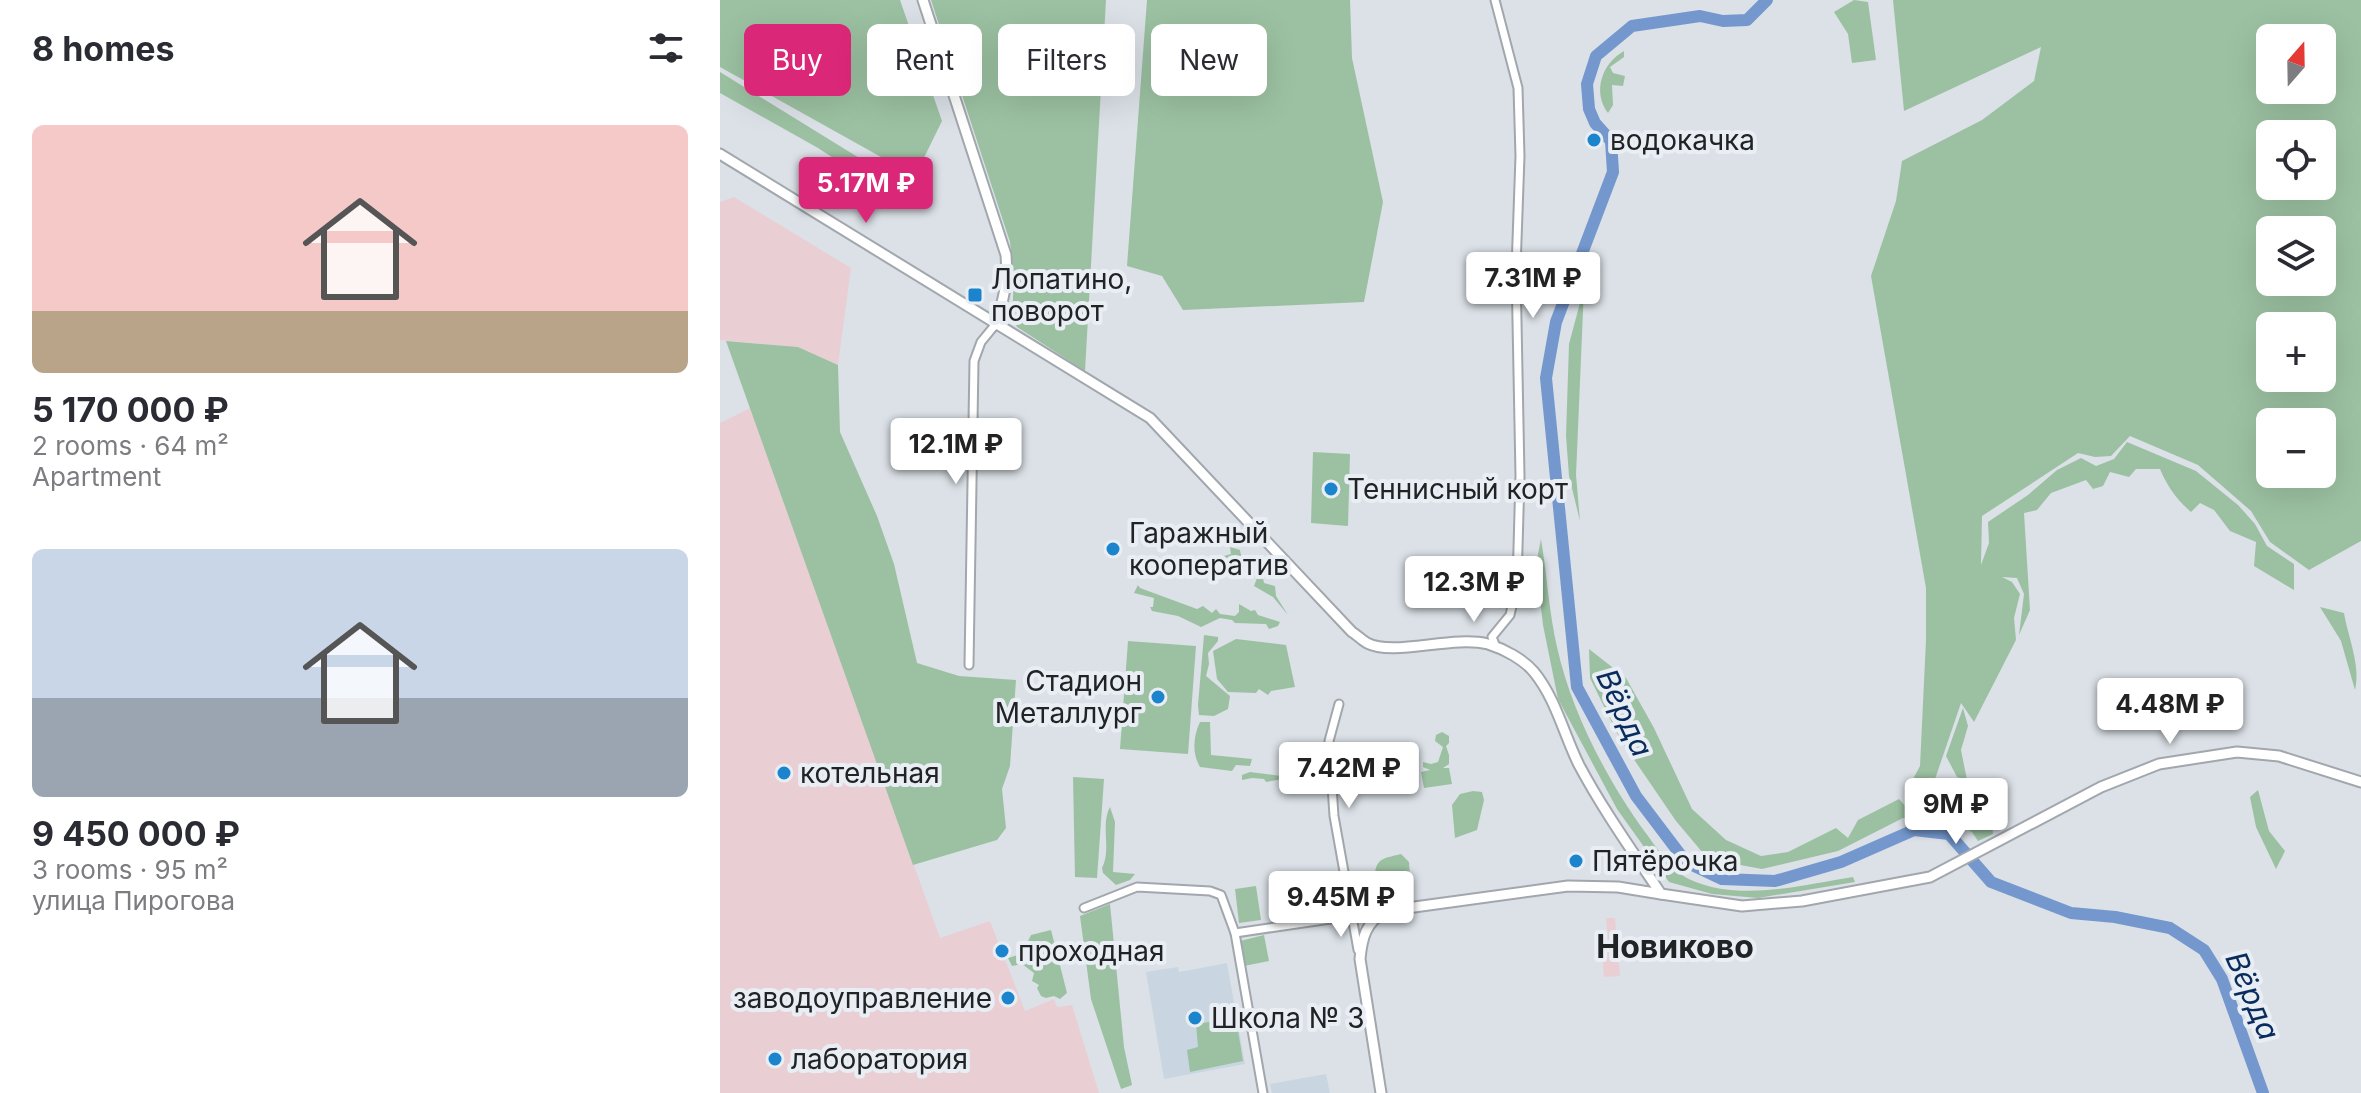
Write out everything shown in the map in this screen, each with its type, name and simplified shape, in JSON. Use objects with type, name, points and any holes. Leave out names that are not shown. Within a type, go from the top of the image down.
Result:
[{"type":"street","points":[[923,0],[1006,255],[1008,275],[1005,298],[995,325],[981,342],[974,361],[969,665]]},
{"type":"street","points":[[1495,0],[1518,88],[1520,153],[1516,269],[1519,552],[1514,603],[1503,626],[1492,637],[1496,647]]},
{"type":"street","points":[[720,154],[1150,418],[1352,632],[1368,644],[1383,648],[1469,640],[1496,647],[1532,669],[1579,764],[1661,894]]},
{"type":"street","points":[[1339,704],[1329,741],[1334,816],[1381,1093]]},
{"type":"street","points":[[1235,933],[1568,886],[1618,887],[1742,906],[1802,901],[1930,877],[2101,787],[2159,764],[2237,752],[2279,756],[2361,782]]},
{"type":"street","points":[[1084,908],[1137,887],[1210,891],[1221,895],[1235,933],[1263,1093]]},
{"type":"street","points":[[1360,959],[1366,928],[1385,911]]},
{"type":"shaded area","points":[[734,197],[851,268],[838,365],[798,347],[720,340],[720,202]]},
{"type":"shaded area","points":[[750,408],[940,938],[990,921],[1025,1011],[1054,999],[1057,1007],[1072,1005],[1099,1093],[720,1093],[720,423]]},
{"type":"shaded area","points":[[1606,918],[1615,918],[1620,976],[1604,977],[1601,940],[1608,939]]},
{"type":"shaded area","name":"Школа № 3","points":[[1227,963],[1245,1064],[1164,1079],[1146,972],[1178,967],[1179,972]]},
{"type":"shaded area","points":[[1326,1074],[1330,1093],[1272,1093],[1270,1084]]},
{"type":"green space","points":[[720,0],[900,0],[908,24],[867,24],[867,96],[933,96],[942,121],[915,176],[772,96],[851,96],[851,24],[744,24],[744,80],[720,67]]},
{"type":"green space","points":[[931,0],[1106,0],[1105,24],[998,24],[998,96],[1101,96],[1085,371],[1017,327],[1012,317],[1014,279],[1010,242],[962,96],[982,96],[982,24],[939,24]]},
{"type":"green space","points":[[1147,0],[1350,0],[1352,58],[1383,202],[1364,302],[1183,310],[1162,276],[1127,266]]},
{"type":"green space","points":[[1854,0],[1868,2],[1876,60],[1852,63],[1848,34],[1834,12]]},
{"type":"green space","points":[[1893,0],[2361,0],[2361,541],[2309,570],[2270,542],[2251,511],[2198,465],[2130,436],[2111,456],[2095,457],[2078,453],[1982,516],[1981,565],[1989,543],[1988,522],[2028,495],[2057,470],[2081,458],[2096,466],[2114,459],[2127,442],[2196,471],[2238,505],[2255,524],[2267,546],[2294,564],[2294,590],[2254,566],[2256,542],[2230,531],[2214,510],[2200,503],[2191,512],[2181,503],[2160,469],[2136,469],[2129,477],[2110,472],[2103,486],[2093,489],[2086,480],[2051,493],[2037,510],[2024,513],[2030,610],[2019,635],[2024,594],[2017,578],[2002,577],[2012,582],[2020,594],[2014,618],[2016,640],[1974,722],[1961,703],[1932,788],[1912,781],[1920,766],[1926,588],[1871,276],[1896,201],[1902,161],[1982,120],[2034,81],[2041,47],[1904,111]]},
{"type":"green space","points":[[1624,51],[1624,57],[1610,67],[1613,73],[1625,76],[1623,86],[1612,85],[1613,105],[1608,113],[1601,96],[1602,79],[1610,63]]},
{"type":"green space","points":[[720,72],[744,87],[744,96],[759,96],[895,180],[893,197],[818,148],[720,93]]},
{"type":"green space","points":[[1584,288],[1576,475],[1580,521],[1569,476],[1566,436],[1569,344]]},
{"type":"green space","points":[[726,341],[798,347],[838,365],[840,432],[877,516],[894,564],[917,663],[959,676],[1016,680],[1010,766],[1002,789],[1006,828],[997,840],[913,865]]},
{"type":"green space","name":"Теннисный корт","points":[[1313,452],[1350,454],[1348,526],[1311,523]]},
{"type":"green space","points":[[1541,539],[1557,647],[1571,696],[1617,790],[1671,866],[1691,880],[1730,890],[1771,890],[1853,877],[1855,882],[1758,898],[1712,894],[1669,882],[1617,809],[1558,699],[1543,625],[1536,564]]},
{"type":"green space","points":[[1230,547],[1240,550],[1248,565],[1262,574],[1264,583],[1275,586],[1276,596],[1288,615],[1273,597],[1254,586],[1257,578],[1247,573],[1242,564],[1229,568],[1223,559],[1231,554]]},
{"type":"green space","points":[[1138,585],[1197,609],[1203,606],[1212,613],[1216,609],[1220,614],[1235,616],[1239,612],[1239,604],[1255,610],[1258,615],[1280,622],[1269,629],[1266,624],[1235,623],[1220,618],[1201,627],[1178,616],[1152,611],[1150,607],[1153,607],[1154,598],[1134,593]]},
{"type":"green space","points":[[2320,607],[2344,613],[2355,661],[2355,690],[2341,641]]},
{"type":"green space","points":[[1204,635],[1218,637],[1208,653],[1206,676],[1230,696],[1228,709],[1214,716],[1199,715]]},
{"type":"green space","points":[[1236,639],[1286,645],[1295,687],[1271,691],[1268,695],[1259,689],[1256,693],[1228,692],[1217,679],[1213,651]]},
{"type":"green space","name":"Стадион Металлург","points":[[1128,641],[1196,646],[1188,754],[1120,749]]},
{"type":"green space","points":[[1589,649],[1626,678],[1654,728],[1692,809],[1726,840],[1761,856],[1788,852],[1836,828],[1848,838],[1858,820],[1899,799],[1907,808],[1936,794],[1951,807],[1968,806],[1982,822],[1992,824],[1993,834],[1978,841],[1972,832],[1946,819],[1903,818],[1838,851],[1762,869],[1708,859],[1676,821],[1620,739],[1590,678]]},
{"type":"green space","points":[[1963,708],[1968,726],[1961,750],[1967,780],[1957,777],[1946,756]]},
{"type":"green space","points":[[1200,722],[1210,722],[1211,755],[1252,759],[1250,766],[1236,765],[1232,771],[1200,767],[1194,745]]},
{"type":"green space","points":[[1442,732],[1449,736],[1446,746],[1449,764],[1443,768],[1449,768],[1452,784],[1424,788],[1421,772],[1430,770],[1423,767],[1423,762],[1438,762],[1443,747],[1435,741],[1436,735]]},
{"type":"green space","points":[[1352,743],[1359,743],[1360,747],[1347,754],[1349,779],[1336,777],[1327,783],[1322,779],[1312,783],[1283,779],[1266,782],[1252,778],[1242,780],[1242,775],[1250,772],[1281,776],[1283,760],[1292,765],[1320,758],[1326,766],[1334,769]]},
{"type":"green space","points":[[1073,777],[1104,779],[1097,878],[1075,877]]},
{"type":"green space","points":[[2258,790],[2269,831],[2285,851],[2276,869],[2256,827],[2250,797]]},
{"type":"green space","points":[[1482,792],[1484,800],[1477,830],[1455,838],[1452,805],[1460,794]]},
{"type":"green space","points":[[1110,807],[1115,822],[1113,872],[1135,874],[1130,880],[1116,885],[1103,873],[1102,868]]},
{"type":"green space","points":[[1401,854],[1409,862],[1410,876],[1362,883],[1360,877],[1375,874],[1380,861]]},
{"type":"green space","points":[[1256,886],[1261,920],[1239,923],[1235,889]]},
{"type":"green space","points":[[1110,904],[1124,1047],[1132,1085],[1121,1089],[1091,999],[1080,916]]},
{"type":"green space","points":[[1051,930],[1067,993],[1060,999],[1041,996],[1037,988],[1039,985],[1032,981],[1034,973],[1022,964],[1012,966],[1008,958],[1028,952],[1031,935]]},
{"type":"green space","points":[[1264,935],[1269,961],[1244,966],[1240,941]]},
{"type":"green space","points":[[1236,1018],[1243,1061],[1190,1072],[1187,1050],[1198,1047],[1196,1024]]},
{"type":"waterway","name":"Вёрда","points":[[1767,0],[1747,20],[1723,21],[1700,16],[1632,26],[1596,56],[1587,84],[1589,109],[1595,123],[1611,141],[1613,172],[1556,322],[1546,378],[1577,687],[1636,796],[1686,862],[1722,879],[1775,881],[1841,862],[1914,830],[1949,834],[1991,882],[2071,913],[2115,917],[2170,928],[2204,950],[2222,979],[2263,1093]]},
{"type":"place","name":"водокачка","points":[[1594,140]]},
{"type":"place","name":"Лопатино, поворот","points":[[975,295]]},
{"type":"place","name":"Теннисный корт","points":[[1331,489]]},
{"type":"place","name":"Гаражный кооператив","points":[[1113,549]]},
{"type":"place","name":"Стадион Металлург","points":[[1158,697]]},
{"type":"place","name":"котельная","points":[[784,773]]},
{"type":"place","name":"Пятёрочка","points":[[1576,861]]},
{"type":"place","name":"проходная","points":[[1002,951]]},
{"type":"place","name":"заводоуправление","points":[[1008,998]]},
{"type":"place","name":"Школа № 3","points":[[1195,1018]]},
{"type":"place","name":"лаборатория","points":[[775,1059]]},
{"type":"district","name":"Новиково","points":[[1675,947]]}]
